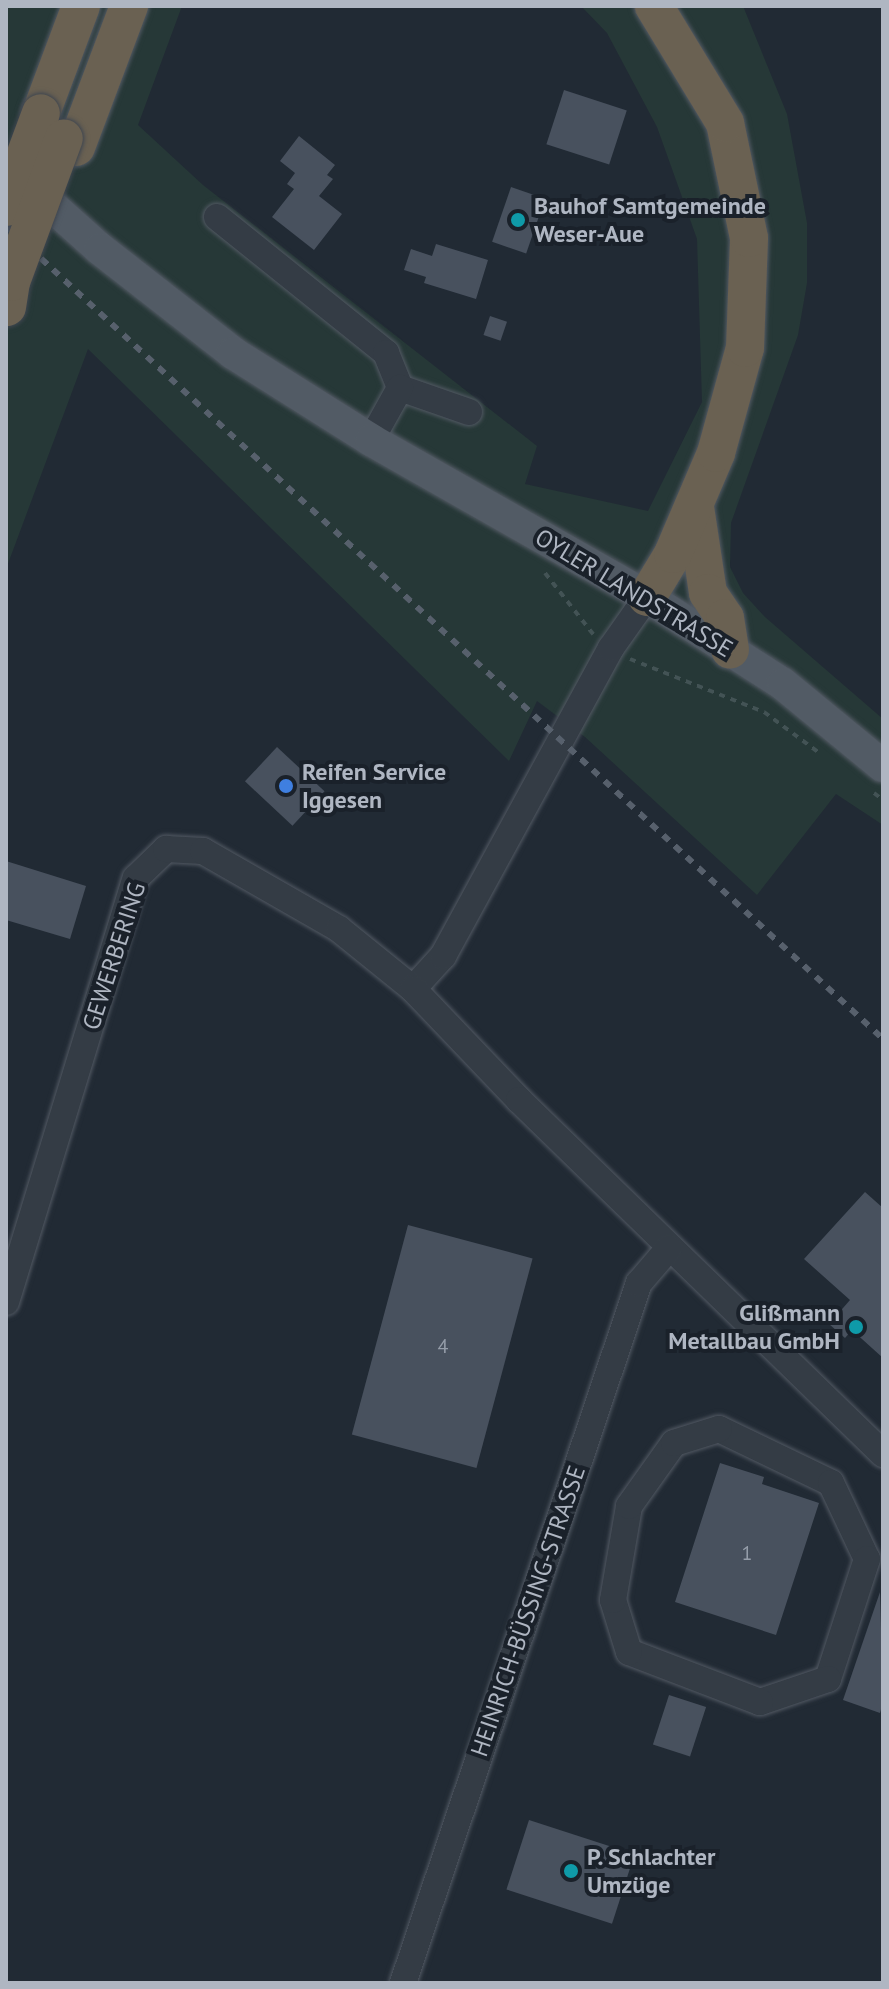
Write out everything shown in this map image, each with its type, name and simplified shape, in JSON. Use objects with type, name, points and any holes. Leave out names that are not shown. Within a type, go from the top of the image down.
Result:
[{"type":"highway","points":[[60,133],[81,6]]},
{"type":"highway","points":[[6,308],[60,133],[113,6]]},
{"type":"highway","points":[[6,207],[60,133],[129,6]]},
{"type":"highway","points":[[647,597],[695,505],[716,453],[745,348],[749,238],[725,123],[654,6]]},
{"type":"highway","points":[[695,505],[708,593],[725,618],[730,650]]},
{"type":"main road","name":"OYLER LANDSTRASSE","points":[[6,164],[165,302],[233,353],[371,440],[647,597],[783,684],[877,778]]},
{"type":"street","points":[[217,217],[386,353],[400,388],[469,412]]},
{"type":"street","points":[[371,440],[400,388]]},
{"type":"street","points":[[413,989],[443,956],[611,648],[647,597]]},
{"type":"street","name":"GEWERBERING","points":[[6,1302],[136,878],[166,849],[203,851],[339,929],[413,989],[669,1248],[883,1454]]},
{"type":"street","name":"HEINRICH-BÜSSING-STRASSE","points":[[403,1983],[639,1283],[669,1248]]},
{"type":"street","points":[[719,1429],[831,1483],[867,1559],[828,1679],[760,1702],[629,1652],[613,1600],[629,1506],[674,1443],[719,1429]]},
{"type":"path","points":[[611,648],[764,712],[824,756]]},
{"type":"path","points":[[877,778],[883,800]]},
{"type":"shaded area","points":[[6,6],[182,6],[138,125],[203,185],[537,446],[525,484],[648,511],[702,402],[697,239],[657,127],[607,33],[581,6],[743,6],[787,114],[807,223],[807,283],[798,335],[731,523],[730,567],[743,593],[765,617],[883,719],[883,825],[836,794],[757,895],[585,737],[537,701],[509,761],[88,349],[6,569]]},
{"type":"building","points":[[564,90],[627,110],[609,165],[546,144]]},
{"type":"building","points":[[299,136],[335,165],[327,175],[333,179],[319,196],[342,214],[314,250],[272,217],[294,189],[287,184],[295,173],[280,161]]},
{"type":"building","name":"Bauhof Samtgemeinde Weser-Aue","points":[[511,187],[545,199],[526,254],[492,242]]},
{"type":"building","points":[[436,244],[488,260],[476,299],[424,283],[426,277],[404,270],[411,249],[432,256]]},
{"type":"building","points":[[490,316],[507,322],[501,341],[483,335]]},
{"type":"building","name":"Reifen Service Iggesen","points":[[277,747],[325,791],[292,826],[245,781]]},
{"type":"building","points":[[6,861],[86,886],[70,939],[6,920]]},
{"type":"building","points":[[865,1192],[883,1208],[883,1358],[852,1330],[845,1338],[829,1324],[850,1300],[804,1259]]},
{"type":"building","points":[[408,1225],[533,1258],[476,1468],[352,1435]]},
{"type":"building","points":[[720,1463],[764,1477],[762,1484],[819,1503],[776,1635],[675,1602]]},
{"type":"building","points":[[880,1592],[883,1702],[880,1713],[843,1700]]},
{"type":"building","points":[[669,1695],[706,1707],[690,1757],[653,1744]]},
{"type":"building","name":"P. Schlachter Umzüge","points":[[529,1820],[635,1854],[612,1924],[506,1889]]},
{"type":"railway","points":[[6,226],[883,1039]]},
{"type":"place","name":"Bauhof Samtgemeinde Weser-Aue","points":[[518,220]]},
{"type":"place","name":"Reifen Service Iggesen","points":[[286,786]]},
{"type":"place","name":"Glißmann Metallbau GmbH","points":[[856,1327]]},
{"type":"place","name":"P. Schlachter Umzüge","points":[[571,1871]]}]
